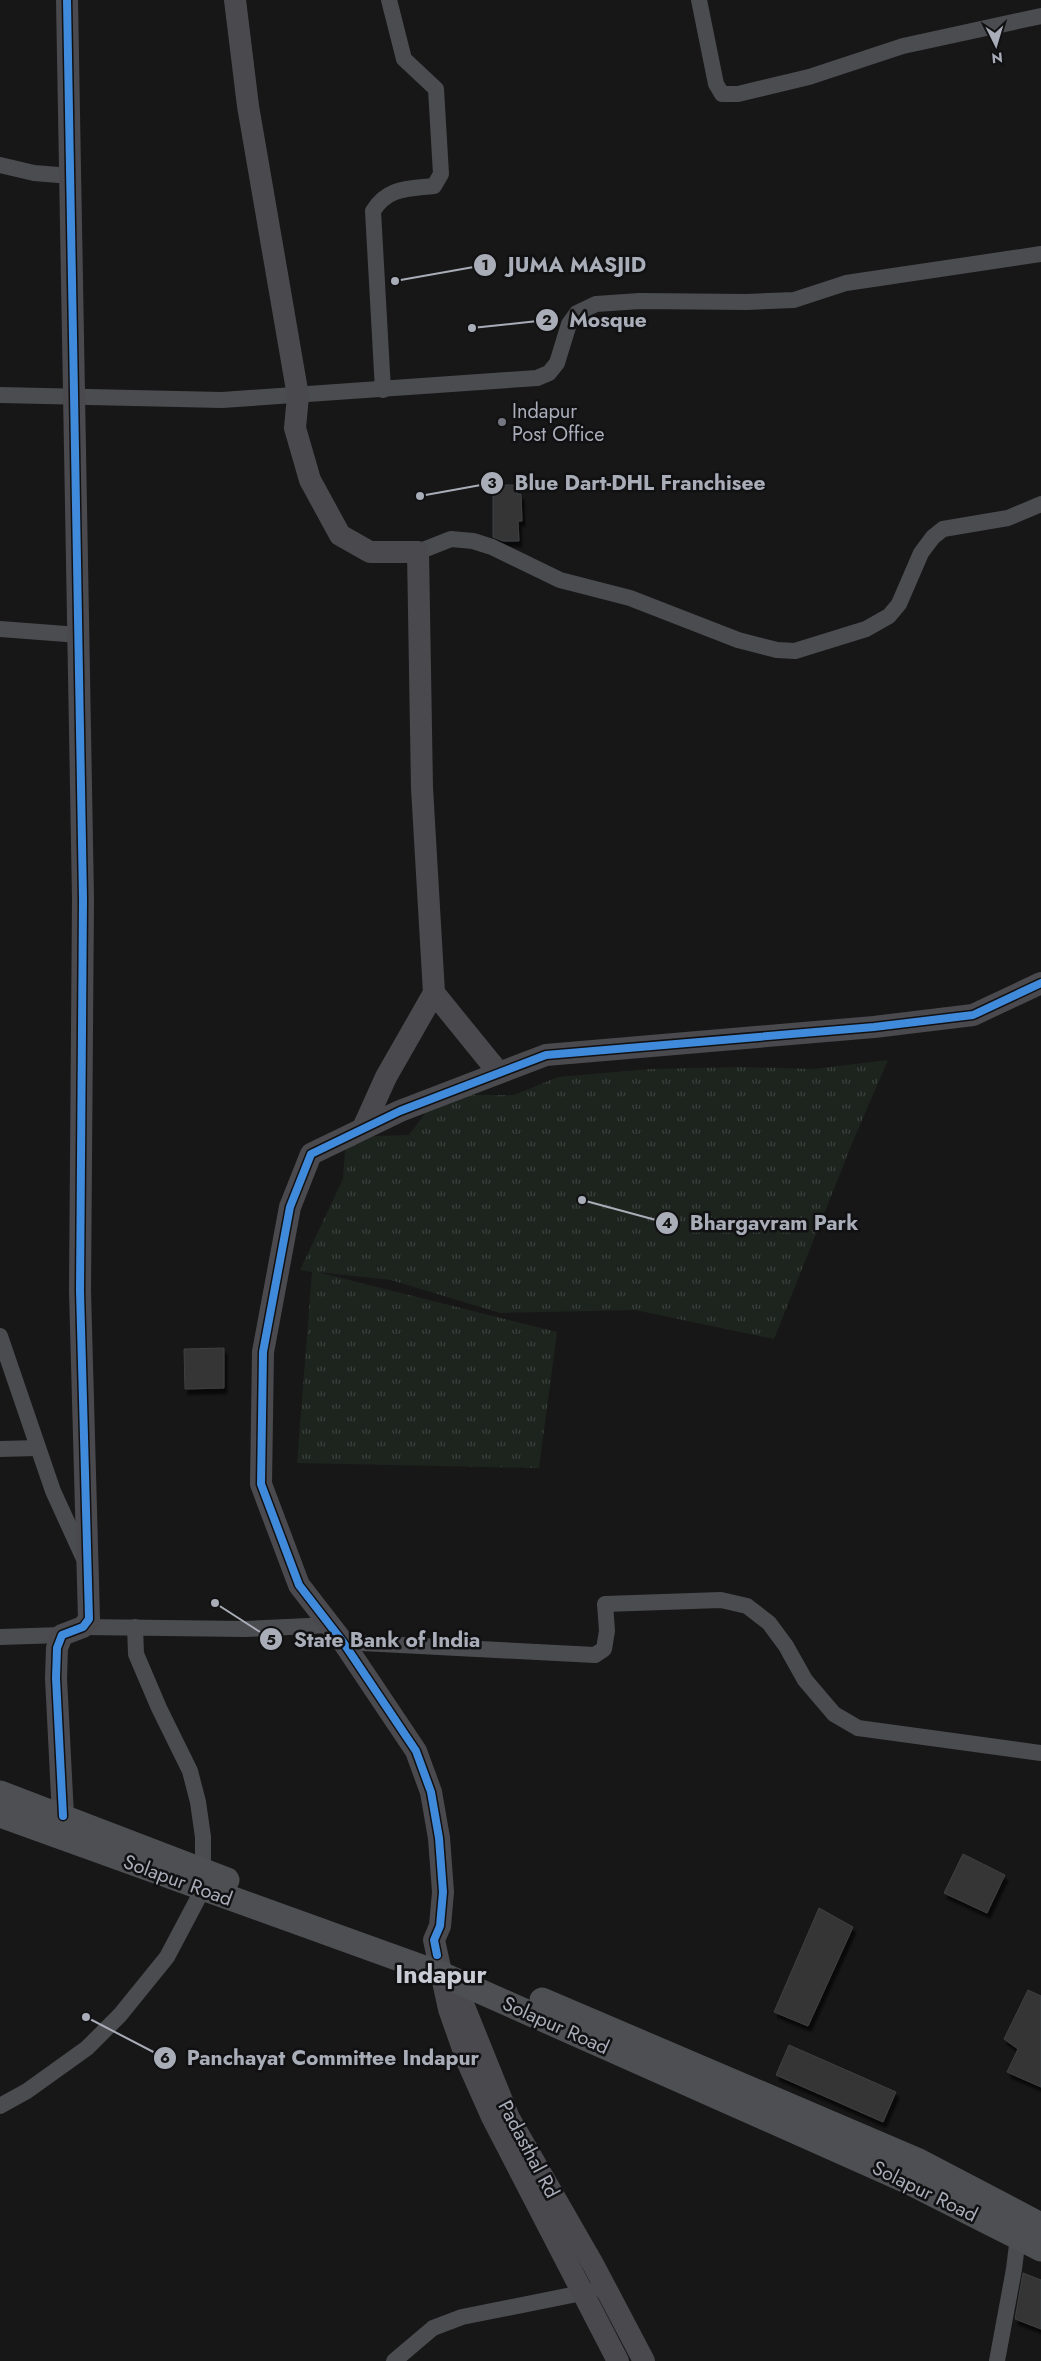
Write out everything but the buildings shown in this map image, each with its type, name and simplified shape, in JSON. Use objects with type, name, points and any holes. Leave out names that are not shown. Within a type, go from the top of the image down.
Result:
[{"type":"main road","name":"Solapur Road","points":[[1,1800],[204,1880],[446,1968],[914,2172],[1018,2237],[1041,2249]]},
{"type":"main road","points":[[1,1800],[63,1816],[204,1880]]},
{"type":"main road","points":[[914,2172],[1041,2225]]},
{"type":"street","points":[[63,1816],[56,1678],[58,1648],[72,1631],[89,1619],[80,1291],[83,899],[67,0]]},
{"type":"street","points":[[235,0],[248,106],[298,396],[295,428],[310,480],[340,535],[370,552],[418,552],[451,539],[472,541],[492,547],[560,580],[630,598],[738,640],[777,650],[795,651],[866,629],[889,616],[899,604],[921,553],[933,537],[943,529],[1008,518],[1041,504]]},
{"type":"street","points":[[383,390],[373,211],[379,201],[392,192],[434,186],[441,174],[436,89],[404,60],[389,0]]},
{"type":"street","points":[[699,0],[716,84],[722,94],[738,94],[809,77],[903,46],[1041,16]]},
{"type":"street","points":[[0,165],[34,174],[71,176]]},
{"type":"street","points":[[0,394],[222,400],[537,378],[549,373],[557,363],[569,324],[577,313],[596,304],[640,301],[747,302],[794,300],[846,283],[1041,254]]},
{"type":"street","points":[[363,1128],[386,1077],[434,993],[422,788],[418,552]]},
{"type":"street","points":[[0,628],[79,635]]},
{"type":"street","points":[[336,1634],[299,1585],[261,1484],[263,1352],[290,1207],[310,1154],[400,1111],[546,1055],[874,1027],[972,1016],[1041,983]]},
{"type":"street","points":[[434,993],[499,1073]]},
{"type":"street","points":[[0,1336],[53,1492],[86,1563]]},
{"type":"street","points":[[0,1449],[38,1448]]},
{"type":"street","points":[[0,1637],[135,1627],[246,1629],[336,1634],[595,1655],[604,1649],[607,1631],[605,1604],[721,1600],[747,1606],[769,1623],[786,1646],[805,1680],[834,1714],[858,1728],[1041,1754]]},
{"type":"street","points":[[0,2106],[27,2090],[87,2048],[120,2014],[167,1957],[204,1880],[203,1837],[198,1802],[190,1771],[159,1708],[136,1654],[135,1627]]},
{"type":"street","name":"Padasthal Rd","points":[[336,1634],[416,1751],[431,1792],[440,1838],[442,1892],[440,1926],[448,1939],[446,1968],[506,2128],[582,2294],[618,2361]]},
{"type":"street","name":"Padasthal Rd","points":[[506,2128],[606,2288],[644,2361]]},
{"type":"street","points":[[997,2361],[1018,2237]]},
{"type":"street","points":[[394,2361],[433,2328],[462,2317],[606,2288]]},
{"type":"green space","points":[[888,1060],[853,1141],[774,1339],[635,1310],[500,1313],[391,1280],[317,1272],[557,1332],[539,1468],[297,1463],[312,1272],[300,1270],[343,1179],[346,1137],[409,1135],[439,1095],[514,1095],[558,1077],[650,1069],[741,1067],[814,1069]]},
{"type":"cycle path","points":[[63,1816],[56,1678],[57,1648],[62,1635],[83,1627],[89,1619],[80,1291],[83,899],[67,0]]},
{"type":"cycle path","points":[[437,1955],[434,1940],[440,1926],[443,1892],[439,1838],[431,1792],[416,1751],[343,1642],[299,1585],[261,1484],[263,1352],[290,1207],[311,1154],[400,1111],[546,1055],[874,1027],[973,1015],[1041,983]]},
{"type":"place","name":"JUMA MASJID","points":[[395,281]]},
{"type":"place","name":"Mosque","points":[[472,328]]},
{"type":"place","name":"Indapur Post Office","points":[[502,422]]},
{"type":"place","name":"Blue Dart-DHL Franchisee","points":[[420,496]]},
{"type":"place","name":"Bhargavram Park","points":[[582,1200]]},
{"type":"place","name":"State Bank of India","points":[[215,1603]]},
{"type":"place","name":"Panchayat Committee Indapur","points":[[86,2017]]},
{"type":"district","name":"Indapur","points":[[441,1974]]}]
